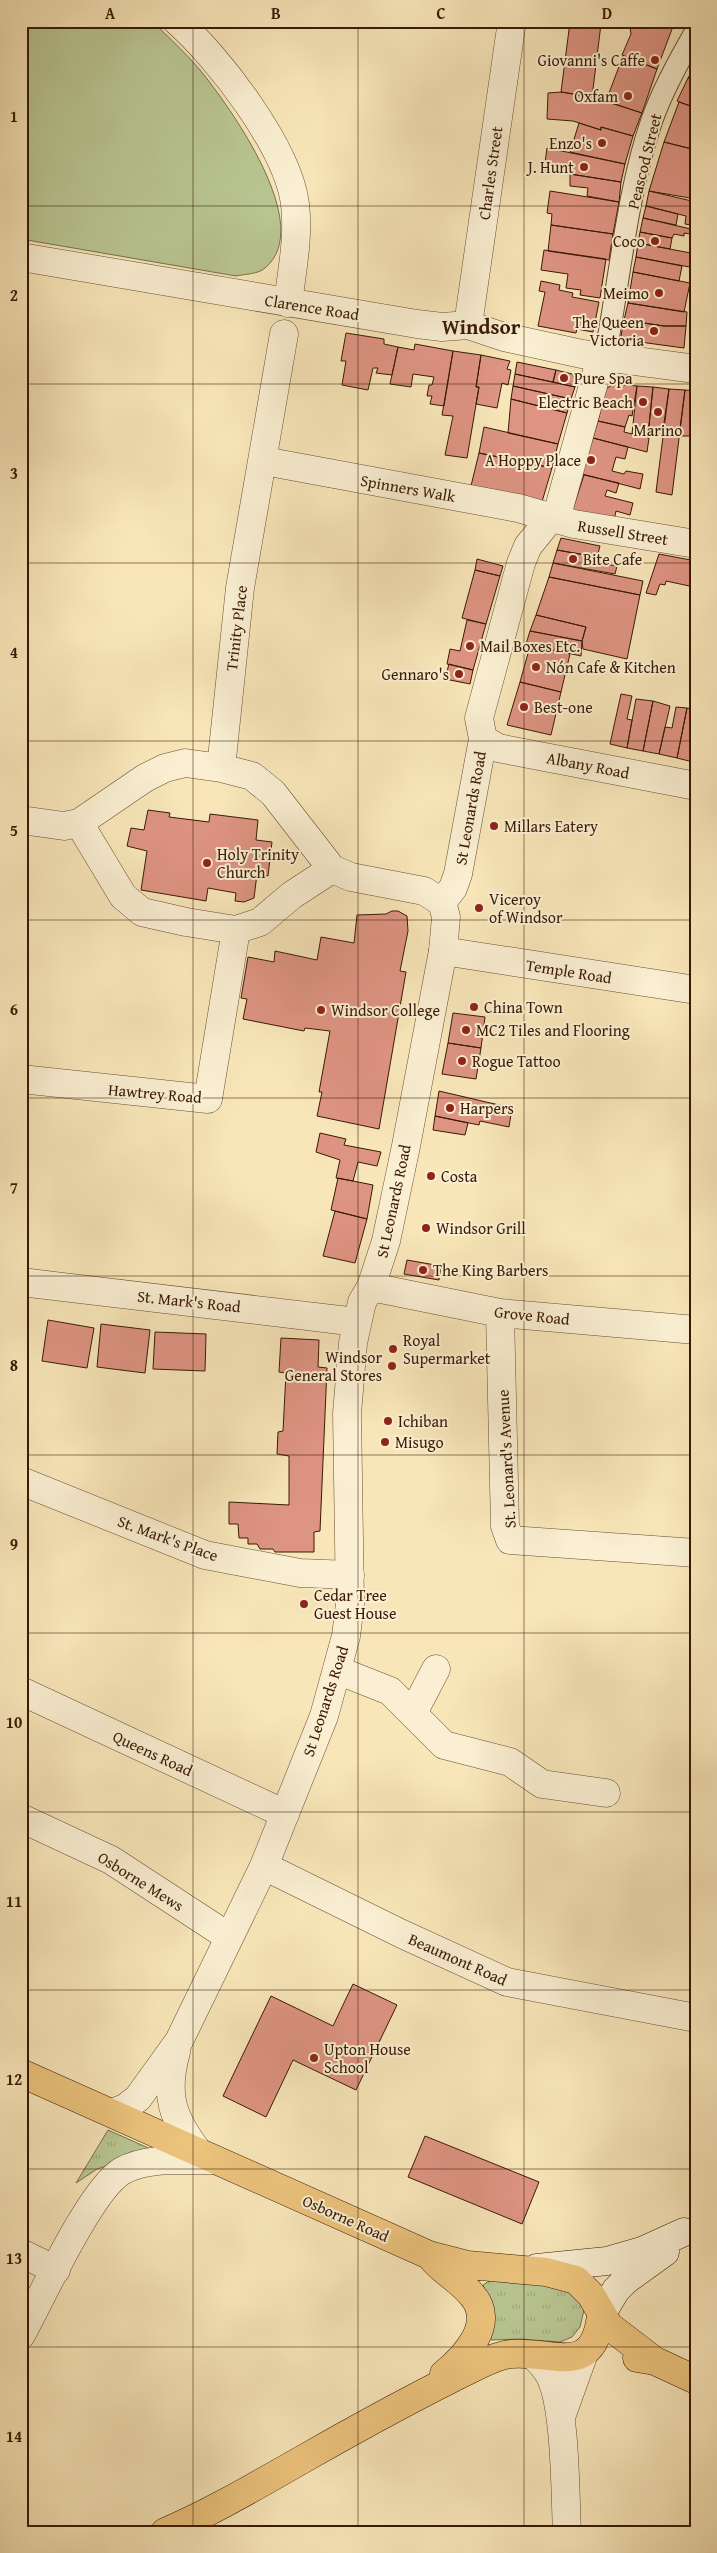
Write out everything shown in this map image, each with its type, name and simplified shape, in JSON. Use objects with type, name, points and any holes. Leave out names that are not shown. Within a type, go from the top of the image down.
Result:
[{"type":"main road","name":"Osborne Road","points":[[21,2072],[429,2255],[468,2266],[526,2269],[566,2276],[576,2280],[591,2295],[601,2315],[618,2334],[654,2361],[696,2380]]},
{"type":"main road","points":[[165,2532],[203,2516],[409,2402],[459,2361],[471,2347],[479,2327],[480,2317],[474,2297],[438,2266],[429,2255]]},
{"type":"main road","points":[[584,2353],[594,2340],[601,2315]]},
{"type":"main road","name":"Osborne Road","points":[[409,2402],[499,2357],[511,2354],[566,2358],[584,2353],[606,2352],[654,2361]]},
{"type":"street","points":[[176,21],[192,34],[245,99],[288,175],[295,204],[296,236],[288,303]]},
{"type":"street","name":"Charles Street","points":[[468,325],[512,21]]},
{"type":"street","name":"Peascod Street","points":[[601,357],[609,334],[636,183],[652,121],[669,78],[696,31]]},
{"type":"street","name":"Clarence Road","points":[[21,257],[288,303],[442,327],[468,325],[504,337],[601,357],[696,368]]},
{"type":"street","name":"Trinity Place","points":[[220,768],[240,588],[264,461],[284,334]]},
{"type":"street","name":"St Leonards Road","points":[[113,2113],[125,2108],[138,2098],[179,2041],[264,1866],[324,1716],[337,1670],[346,1636],[350,1604],[346,1472],[347,1413],[357,1322],[362,1302],[371,1287],[386,1241],[443,951],[446,917],[442,902],[454,888],[458,874],[483,739],[479,718],[482,705],[521,563],[528,546],[559,508],[601,357]]},
{"type":"street","name":"Spinners Walk","points":[[264,461],[518,508],[552,517]]},
{"type":"street","name":"Russell Street","points":[[552,517],[574,524],[696,544]]},
{"type":"street","name":"Albany Road","points":[[483,739],[498,748],[696,786]]},
{"type":"street","points":[[21,820],[64,826],[79,824],[145,778],[165,768],[185,763],[220,768],[252,776],[273,793],[332,869],[351,877],[424,891],[442,902]]},
{"type":"street","points":[[79,824],[123,896],[142,912],[236,930],[260,922],[292,895],[332,869]]},
{"type":"street","name":"Hawtrey Road","points":[[21,1079],[208,1100],[236,930]]},
{"type":"street","name":"Temple Road","points":[[443,951],[696,990]]},
{"type":"street","name":"St. Mark's Road","points":[[21,1282],[357,1322]]},
{"type":"street","name":"Grove Road","points":[[371,1287],[500,1313],[696,1330]]},
{"type":"street","name":"St. Leonard's Avenue","points":[[500,1313],[505,1526],[510,1540],[696,1553]]},
{"type":"street","name":"St. Mark's Place","points":[[21,1481],[205,1555],[300,1573],[350,1575]]},
{"type":"street","points":[[413,1713],[436,1669]]},
{"type":"street","points":[[337,1670],[390,1691],[444,1745],[510,1762],[542,1784],[606,1793]]},
{"type":"street","name":"Queens Road","points":[[21,1692],[285,1814]]},
{"type":"street","name":"Osborne Mews","points":[[21,1818],[111,1860],[230,1937]]},
{"type":"street","name":"Beaumont Road","points":[[264,1866],[402,1934],[507,1982],[696,2018]]},
{"type":"street","name":"St Leonards Road","points":[[179,2041],[170,2078],[171,2101],[176,2119],[207,2156]]},
{"type":"street","points":[[21,2335],[101,2191],[123,2171],[142,2164],[207,2156]]},
{"type":"street","points":[[526,2269],[607,2261],[642,2251],[690,2228]]},
{"type":"street","points":[[601,2315],[616,2290],[626,2280],[665,2252],[690,2228]]},
{"type":"street","points":[[21,2253],[56,2270]]},
{"type":"street","points":[[560,2421],[584,2353]]},
{"type":"street","points":[[534,2356],[542,2364],[553,2384],[560,2421],[567,2532]]},
{"type":"green space","points":[[21,21],[152,21],[183,51],[200,70],[230,111],[263,167],[275,197],[281,225],[278,249],[265,268],[256,273],[236,276],[21,239]]},
{"type":"green space","points":[[108,2130],[153,2150],[97,2169],[76,2183]]},
{"type":"green space","points":[[491,2280],[557,2281],[574,2291],[584,2310],[580,2327],[572,2337],[560,2342],[521,2339],[491,2340],[490,2316],[483,2285]]},
{"type":"building","points":[[629,21],[669,21],[672,29],[657,69],[622,55],[631,34]]},
{"type":"building","points":[[570,22],[601,24],[592,97],[561,92]]},
{"type":"building","points":[[623,56],[657,69],[642,113],[606,101]]},
{"type":"building","points":[[696,64],[696,82],[688,78]]},
{"type":"building","points":[[688,78],[696,82],[696,108],[677,101]]},
{"type":"building","points":[[561,92],[592,97],[642,113],[633,136],[601,127],[601,130],[573,121],[547,119],[548,93]]},
{"type":"building","points":[[679,102],[696,108],[696,150],[664,142]]},
{"type":"building","name":"Enzo's","points":[[579,123],[601,130],[601,127],[633,136],[625,164],[570,152]]},
{"type":"building","points":[[664,142],[696,150],[696,199],[649,191]]},
{"type":"building","name":"J. Hunt","points":[[547,148],[625,164],[621,182],[544,170]]},
{"type":"building","points":[[570,174],[621,182],[619,202],[587,196],[588,188],[570,186]]},
{"type":"building","points":[[550,191],[619,202],[613,234],[551,225],[552,214],[547,213]]},
{"type":"building","points":[[649,191],[696,202],[696,226],[685,224],[686,216],[646,206]]},
{"type":"building","points":[[646,206],[678,214],[676,225],[643,218]]},
{"type":"building","points":[[643,218],[691,229],[690,234],[684,233],[684,236],[674,234],[672,238],[640,232]]},
{"type":"building","points":[[551,225],[613,234],[609,260],[548,251]]},
{"type":"building","name":"Coco","points":[[640,232],[672,238],[670,249],[638,243]]},
{"type":"building","points":[[638,243],[696,254],[695,268],[636,257]]},
{"type":"building","points":[[544,250],[606,259],[600,298],[580,295],[581,290],[566,288],[568,274],[541,270]]},
{"type":"building","points":[[636,257],[682,266],[679,281],[633,272]]},
{"type":"building","name":"Meimo","points":[[633,272],[690,283],[684,312],[628,303]]},
{"type":"building","points":[[541,281],[560,285],[559,290],[573,293],[572,297],[599,302],[593,332],[577,329],[576,333],[538,326],[545,292],[539,291]]},
{"type":"building","points":[[628,303],[687,312],[686,326],[664,326],[624,320]]},
{"type":"building","name":"The Queen Victoria","points":[[624,320],[664,326],[686,326],[684,348],[625,340],[621,336]]},
{"type":"building","points":[[346,333],[384,339],[384,344],[398,347],[392,375],[376,373],[378,368],[373,368],[368,390],[342,385],[346,361],[341,361]]},
{"type":"building","points":[[415,344],[453,351],[444,406],[430,404],[432,396],[427,396],[429,385],[432,385],[434,377],[413,374],[411,387],[390,384],[398,347],[414,350]]},
{"type":"building","points":[[453,351],[481,355],[476,387],[479,387],[467,458],[445,455],[453,416],[442,415]]},
{"type":"building","points":[[481,355],[510,361],[507,369],[511,370],[508,385],[502,383],[497,408],[476,404],[479,387],[476,387]]},
{"type":"building","points":[[517,362],[556,370],[553,382],[515,374]]},
{"type":"building","name":"Pure Spa","points":[[556,370],[572,374],[576,380],[575,387],[553,382]]},
{"type":"building","points":[[515,374],[575,387],[571,399],[513,386]]},
{"type":"building","points":[[613,384],[637,386],[632,416],[629,415],[625,427],[598,421],[606,389]]},
{"type":"building","points":[[513,386],[571,399],[567,413],[511,399]]},
{"type":"building","name":"Electric Beach","points":[[637,386],[653,387],[648,435],[632,434]]},
{"type":"building","name":"Marino","points":[[653,387],[669,389],[662,436],[648,435]]},
{"type":"building","points":[[669,389],[685,390],[672,495],[656,492]]},
{"type":"building","points":[[685,390],[696,391],[696,436],[679,436]]},
{"type":"building","points":[[511,399],[567,413],[558,444],[508,433]]},
{"type":"building","points":[[598,421],[625,427],[624,432],[649,438],[647,452],[593,438]]},
{"type":"building","points":[[484,427],[558,444],[552,468],[479,453]]},
{"type":"building","points":[[593,438],[628,447],[625,459],[616,457],[612,471],[624,474],[626,471],[643,474],[640,489],[582,474]]},
{"type":"building","points":[[479,453],[552,468],[541,505],[470,490]]},
{"type":"building","points":[[584,475],[619,483],[616,493],[607,490],[605,496],[633,503],[630,515],[616,511],[613,525],[571,515]]},
{"type":"building","points":[[561,538],[600,546],[597,557],[557,550]]},
{"type":"building","points":[[557,550],[607,559],[605,564],[617,566],[615,574],[553,563]]},
{"type":"building","points":[[659,554],[696,561],[694,587],[666,581],[665,585],[660,584],[656,595],[646,593]]},
{"type":"building","points":[[477,559],[503,566],[500,576],[475,570]]},
{"type":"building","points":[[553,563],[643,581],[640,595],[549,577]]},
{"type":"building","points":[[475,570],[500,576],[486,624],[462,618]]},
{"type":"building","points":[[549,577],[640,595],[627,659],[583,649],[582,641],[586,627],[536,615]]},
{"type":"building","points":[[536,615],[586,627],[582,641],[530,631]]},
{"type":"building","name":"Mail Boxes Etc.","points":[[467,620],[486,624],[473,670],[447,664],[450,649],[460,651]]},
{"type":"building","points":[[530,631],[582,641],[581,656],[526,644]]},
{"type":"building","points":[[530,646],[570,654],[561,692],[520,682]]},
{"type":"building","name":"Gennaro's","points":[[449,664],[473,670],[470,684],[445,679]]},
{"type":"building","points":[[520,682],[561,692],[551,735],[507,725]]},
{"type":"building","points":[[621,694],[632,696],[627,719],[632,720],[627,748],[610,744]]},
{"type":"building","points":[[636,699],[653,701],[643,751],[627,748]]},
{"type":"building","points":[[653,701],[670,706],[659,754],[643,751]]},
{"type":"building","points":[[676,707],[687,708],[677,758],[659,754],[665,727],[672,728]]},
{"type":"building","points":[[687,708],[696,710],[694,730],[696,730],[696,747],[693,762],[677,758]]},
{"type":"building","name":"Holy Trinity Church","points":[[148,810],[170,813],[169,817],[209,822],[210,814],[258,820],[256,840],[272,842],[268,876],[257,874],[254,898],[244,902],[235,901],[236,893],[208,888],[206,901],[141,890],[147,851],[127,846],[131,828],[144,830]]},
{"type":"building","name":"Windsor College","points":[[398,911],[407,916],[408,931],[400,971],[406,972],[379,1129],[317,1116],[322,1092],[319,1092],[330,1031],[305,1028],[304,1031],[243,1019],[247,999],[241,998],[248,957],[274,962],[275,951],[317,960],[321,937],[354,943],[357,915],[386,914]]},
{"type":"building","name":"MC2 Tiles and Flooring","points":[[453,1013],[485,1017],[481,1048],[448,1043]]},
{"type":"building","name":"Rogue Tattoo","points":[[448,1043],[481,1048],[476,1079],[442,1074]]},
{"type":"building","points":[[439,1091],[512,1108],[509,1127],[480,1121],[479,1125],[435,1116]]},
{"type":"building","points":[[435,1116],[468,1123],[465,1135],[433,1130]]},
{"type":"building","points":[[320,1133],[346,1139],[344,1145],[381,1152],[377,1166],[358,1162],[353,1181],[336,1178],[340,1160],[316,1152]]},
{"type":"building","points":[[338,1178],[373,1185],[367,1219],[331,1210]]},
{"type":"building","points":[[335,1211],[367,1219],[355,1263],[323,1256]]},
{"type":"building","name":"The King Barbers","points":[[407,1260],[441,1266],[439,1280],[404,1274]]},
{"type":"building","points":[[48,1320],[94,1328],[87,1368],[42,1361]]},
{"type":"building","points":[[101,1324],[150,1330],[145,1373],[97,1367]]},
{"type":"building","points":[[155,1332],[206,1334],[205,1371],[153,1369]]},
{"type":"building","points":[[281,1338],[319,1340],[318,1367],[327,1368],[320,1531],[314,1532],[314,1552],[275,1552],[273,1549],[260,1549],[257,1544],[248,1544],[248,1538],[239,1538],[238,1524],[229,1524],[229,1502],[289,1505],[289,1456],[277,1454],[278,1432],[283,1431],[286,1373],[279,1372]]},
{"type":"building","points":[[353,1984],[397,2005],[356,2090],[293,2060],[266,2117],[223,2096],[271,1996],[333,2026]]},
{"type":"building","points":[[425,2136],[539,2182],[522,2224],[408,2177]]},
{"type":"place","name":"Giovanni's Caffe","points":[[655,60]]},
{"type":"place","name":"Oxfam","points":[[628,96]]},
{"type":"place","name":"Enzo's","points":[[602,143]]},
{"type":"place","name":"J. Hunt","points":[[584,167]]},
{"type":"place","name":"Coco","points":[[655,241]]},
{"type":"place","name":"Meimo","points":[[659,293]]},
{"type":"place","name":"The Queen Victoria","points":[[654,331]]},
{"type":"place","name":"Pure Spa","points":[[564,378]]},
{"type":"place","name":"Electric Beach","points":[[643,402]]},
{"type":"place","name":"Marino","points":[[658,412]]},
{"type":"place","name":"A Hoppy Place","points":[[591,460]]},
{"type":"place","name":"Bite Cafe","points":[[573,559]]},
{"type":"place","name":"Mail Boxes Etc.","points":[[470,646]]},
{"type":"place","name":"Nón Cafe & Kitchen","points":[[536,667]]},
{"type":"place","name":"Gennaro's","points":[[459,674]]},
{"type":"place","name":"Best-one","points":[[524,707]]},
{"type":"place","name":"Millars Eatery","points":[[494,826]]},
{"type":"place","name":"Holy Trinity Church","points":[[207,863]]},
{"type":"place","name":"Viceroy of Windsor","points":[[479,908]]},
{"type":"place","name":"China Town","points":[[474,1007]]},
{"type":"place","name":"Windsor College","points":[[321,1010]]},
{"type":"place","name":"MC2 Tiles and Flooring","points":[[466,1030]]},
{"type":"place","name":"Rogue Tattoo","points":[[462,1061]]},
{"type":"place","name":"Harpers","points":[[450,1108]]},
{"type":"place","name":"Costa","points":[[431,1176]]},
{"type":"place","name":"Windsor Grill","points":[[426,1228]]},
{"type":"place","name":"The King Barbers","points":[[423,1270]]},
{"type":"place","name":"Royal Supermarket","points":[[393,1349]]},
{"type":"place","name":"Windsor General Stores","points":[[392,1366]]},
{"type":"place","name":"Ichiban","points":[[388,1421]]},
{"type":"place","name":"Misugo","points":[[385,1442]]},
{"type":"place","name":"Cedar Tree Guest House","points":[[304,1604]]},
{"type":"place","name":"Upton House School","points":[[314,2058]]},
{"type":"district","name":"Windsor","points":[[481,326]]}]
